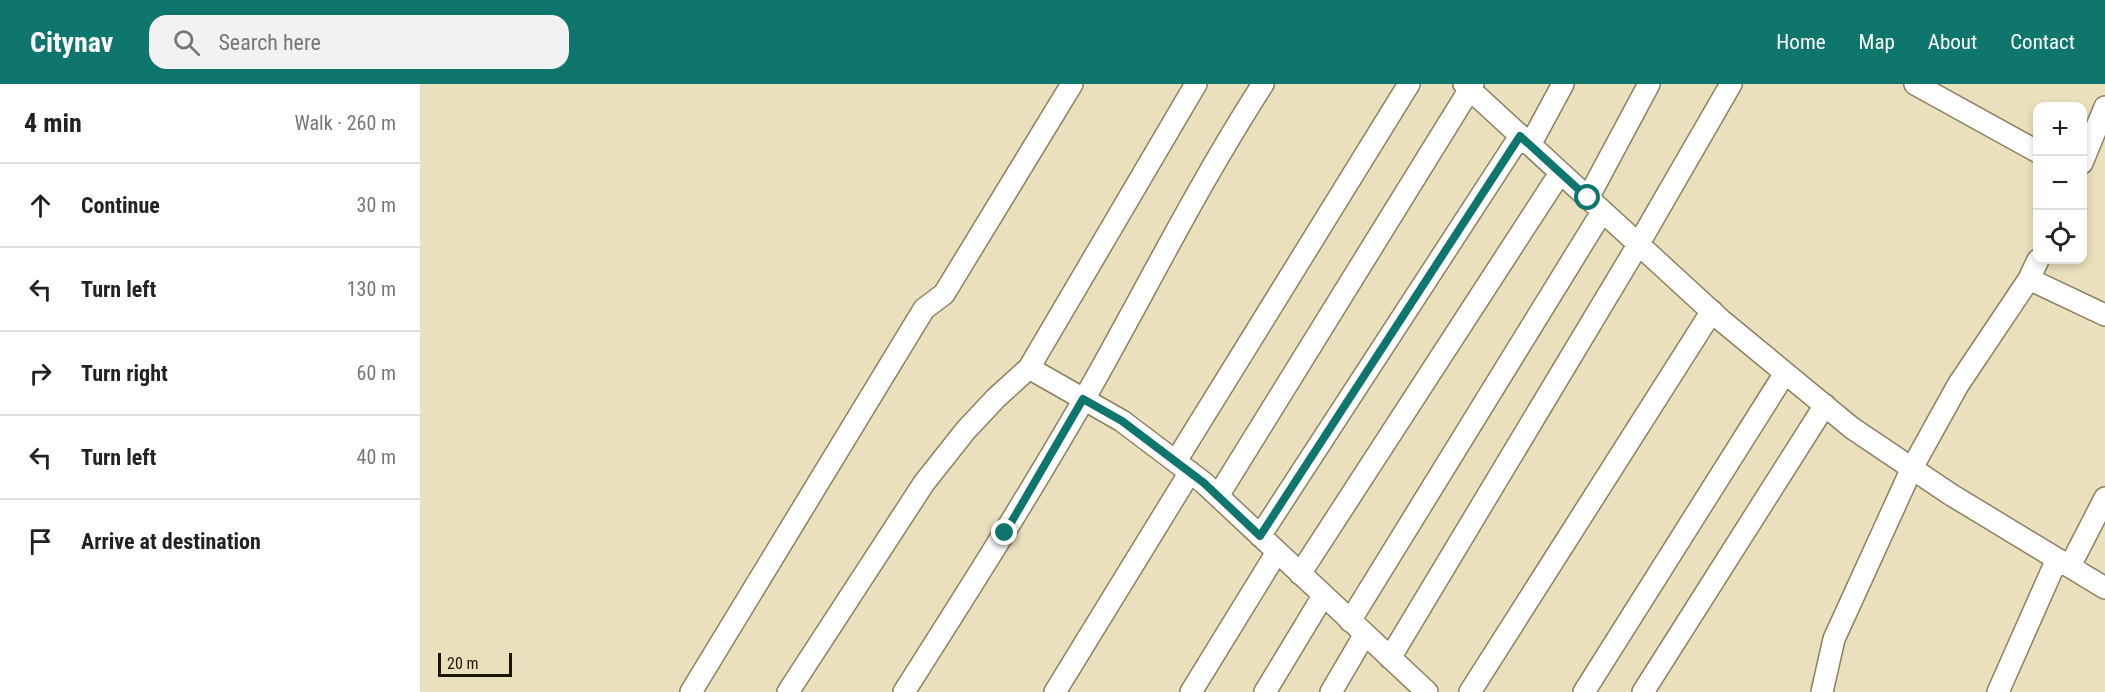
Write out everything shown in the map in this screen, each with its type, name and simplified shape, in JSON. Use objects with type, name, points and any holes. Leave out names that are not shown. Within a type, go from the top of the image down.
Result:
[{"type":"street","points":[[691,692],[924,309],[944,294],[1072,84]]},
{"type":"street","points":[[788,692],[924,483],[966,430],[1029,368],[1196,84]]},
{"type":"street","points":[[904,692],[1005,533],[1083,399],[1210,170],[1263,84]]},
{"type":"street","points":[[1055,692],[1183,467],[1409,84]]},
{"type":"street","points":[[1260,536],[1563,84]]},
{"type":"street","points":[[1331,692],[1357,628],[1595,205],[1649,84]]},
{"type":"street","points":[[1390,658],[1638,245],[1731,84]]},
{"type":"street","points":[[1915,84],[2033,150]]},
{"type":"street","points":[[1218,496],[1469,86],[1638,245],[1712,311],[1852,428],[1950,494],[2105,588]]},
{"type":"street","points":[[2085,156],[2105,107]]},
{"type":"street","points":[[1300,574],[1560,173]]},
{"type":"street","points":[[1824,691],[1834,639],[1912,468],[1958,385],[2033,269],[2105,315]]},
{"type":"street","points":[[1470,692],[1712,311]]},
{"type":"street","points":[[1029,368],[1122,421],[1183,467],[1218,496],[1426,692]]},
{"type":"street","points":[[1584,692],[1785,373]]},
{"type":"street","points":[[1643,692],[1825,405]]},
{"type":"street","points":[[1998,692],[2063,563],[2105,498]]},
{"type":"street","points":[[1191,692],[1277,552]]},
{"type":"street","points":[[1265,692],[1323,596]]},
{"type":"route","points":[[1005,533],[1083,399],[1122,421],[1204,483],[1260,536],[1520,136],[1588,198]]}]
